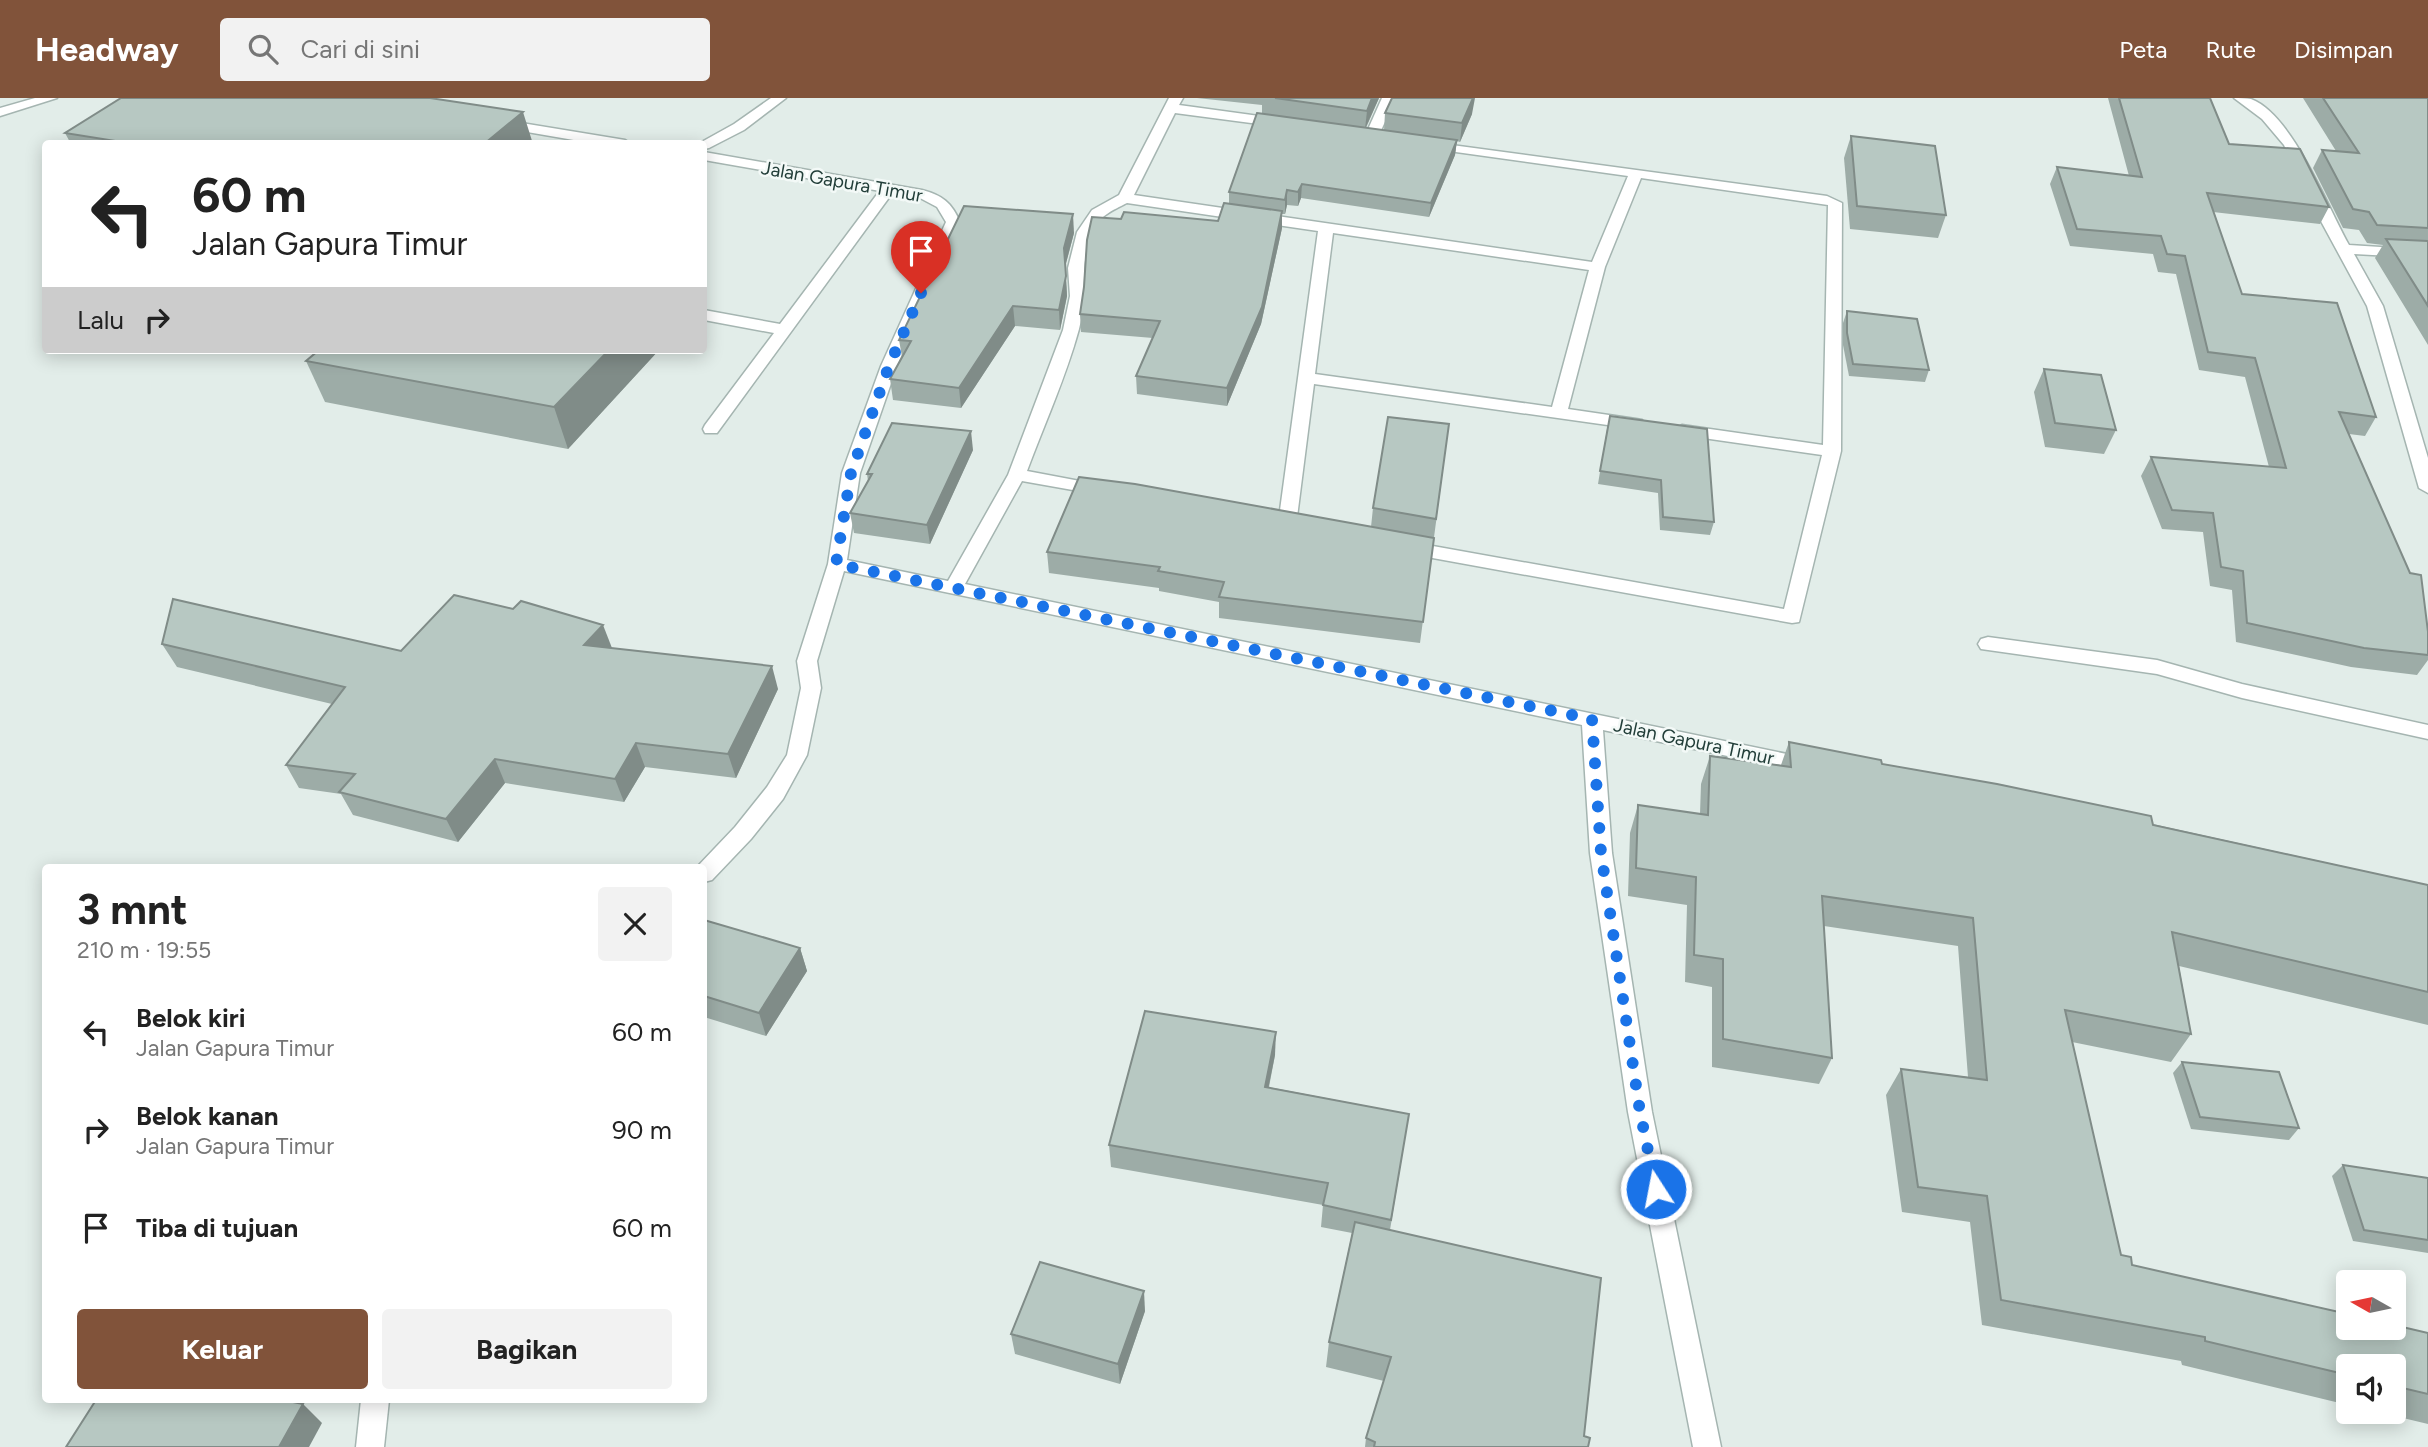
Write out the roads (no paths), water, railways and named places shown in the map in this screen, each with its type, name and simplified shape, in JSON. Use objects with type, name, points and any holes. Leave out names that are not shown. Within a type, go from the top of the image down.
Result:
[{"type":"street","points":[[0,112],[50,98]]},
{"type":"street","points":[[707,143],[738,127],[779,98]]},
{"type":"street","points":[[1372,136],[1389,98]]},
{"type":"street","points":[[2241,98],[2267,116],[2290,144],[2323,212],[2375,306],[2423,456],[2428,488]]},
{"type":"street","points":[[954,587],[1017,475],[1071,330],[1078,296],[1076,268],[1084,232],[1097,213],[1125,198],[1173,103],[1298,126]]},
{"type":"street","points":[[490,122],[600,140]]},
{"type":"street","points":[[1381,542],[1792,617],[1832,451],[1835,203],[1412,142]]},
{"type":"street","name":"Jalan Gapura Timur","points":[[707,157],[938,199],[946,207],[953,222],[889,366],[851,473],[836,564],[1821,767]]},
{"type":"street","points":[[1559,413],[1597,267],[1636,174]]},
{"type":"street","points":[[710,429],[889,188]]},
{"type":"street","points":[[1125,198],[1597,267]]},
{"type":"street","points":[[1287,525],[1326,227]]},
{"type":"street","points":[[2345,249],[2428,254]]},
{"type":"street","points":[[707,316],[785,330]]},
{"type":"street","points":[[1307,378],[1832,451]]},
{"type":"street","points":[[1017,475],[1125,495]]},
{"type":"street","points":[[707,871],[743,833],[775,793],[797,755],[807,717],[810,688],[807,661],[836,564]]},
{"type":"street","points":[[1988,644],[2157,667],[2242,691],[2428,732]]},
{"type":"street","points":[[1592,719],[1601,853],[1640,1112],[1707,1447]]},
{"type":"street","points":[[370,1447],[375,1403]]}]
